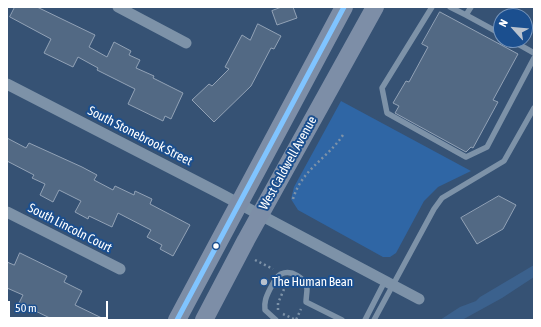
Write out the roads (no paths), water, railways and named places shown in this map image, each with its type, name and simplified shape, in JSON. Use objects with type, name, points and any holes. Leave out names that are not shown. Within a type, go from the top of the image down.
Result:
[{"type":"main road","name":"West Caldwell Avenue","points":[[177,320],[238,203],[344,7]]},
{"type":"main road","name":"West Caldwell Avenue","points":[[206,319],[260,214],[375,7]]},
{"type":"street","points":[[119,7],[186,44]]},
{"type":"street","name":"South Stonebrook Street","points":[[7,84],[260,214],[419,299]]},
{"type":"street","name":"South Lincoln Court","points":[[7,212],[120,270]]},
{"type":"lane","points":[[432,7],[382,88],[387,113],[466,157],[487,147],[534,58]]},
{"type":"lane","points":[[450,7],[493,30]]},
{"type":"lane","points":[[466,15],[471,7]]},
{"type":"lane","points":[[525,48],[534,53]]},
{"type":"lane","points":[[365,320],[442,198],[504,160],[534,108]]},
{"type":"lane","points":[[276,320],[268,314],[264,304],[265,298],[276,278],[280,274],[290,273],[301,278],[307,288],[306,302],[342,320]]},
{"type":"lane","points":[[374,320],[389,283]]},
{"type":"place","name":"The Human Bean","points":[[264,282]]}]
